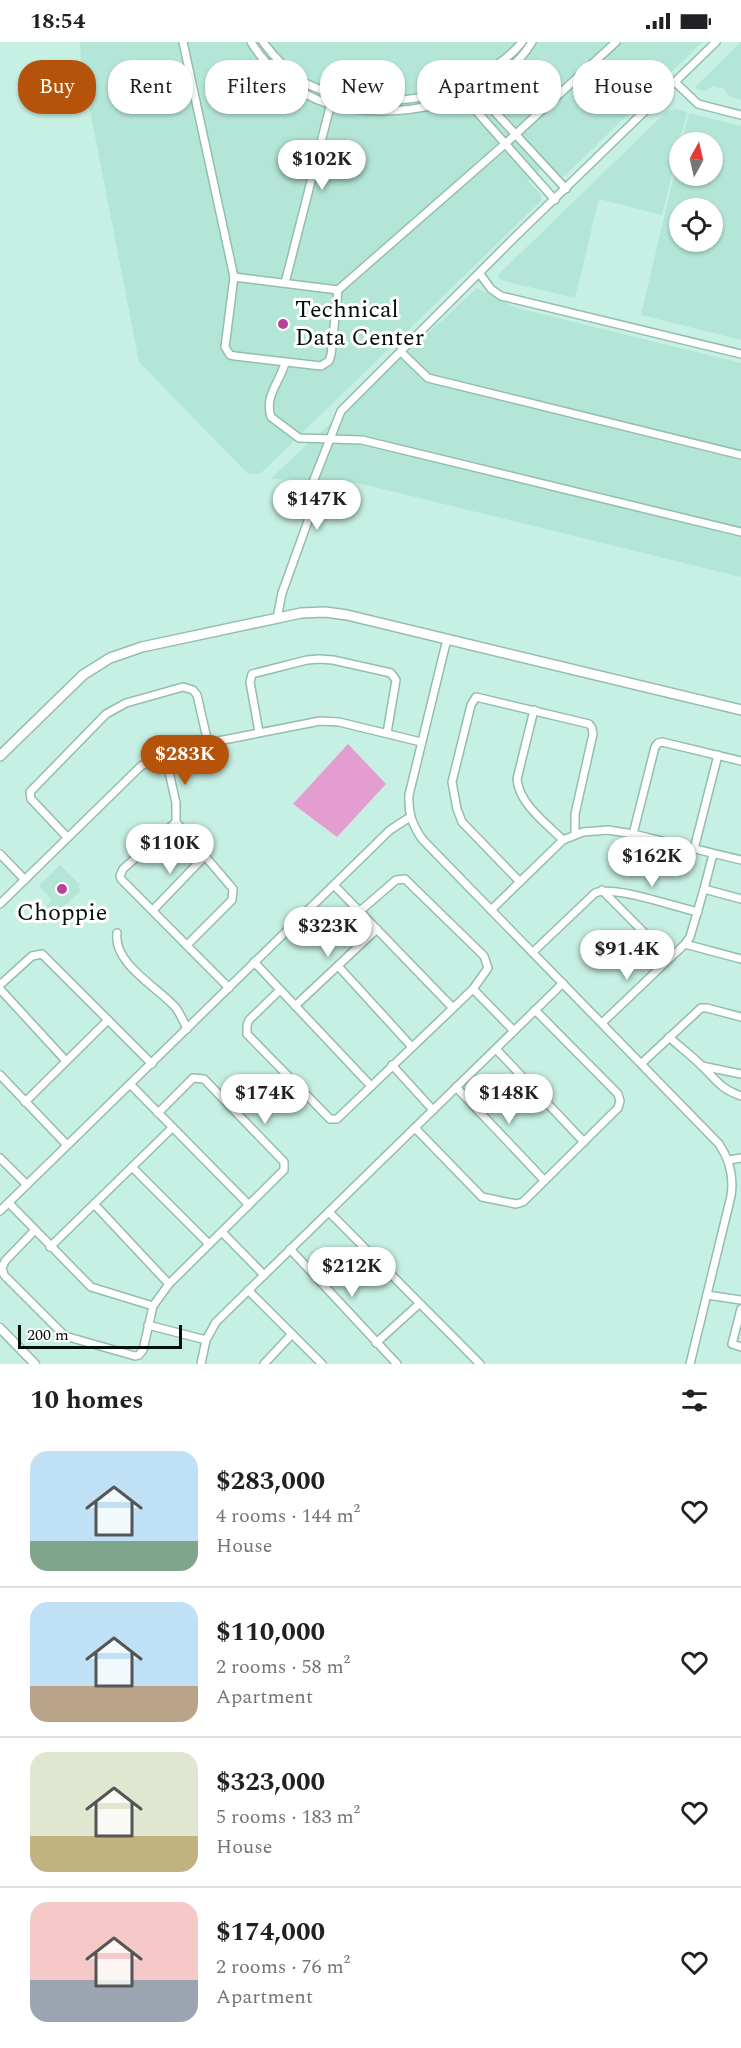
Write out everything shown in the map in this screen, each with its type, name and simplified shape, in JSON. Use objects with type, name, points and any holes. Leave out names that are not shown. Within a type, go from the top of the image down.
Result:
[{"type":"main road","points":[[0,756],[84,675],[110,658],[142,648],[277,618],[325,612],[347,615],[741,710]]},
{"type":"street","points":[[183,42],[234,277],[225,342],[227,351],[235,356],[321,366],[329,361],[338,290],[506,144],[616,42]]},
{"type":"street","points":[[251,42],[262,59],[278,75],[301,92],[320,100]]},
{"type":"street","points":[[263,42],[272,55],[304,82],[320,88]]},
{"type":"street","points":[[504,60],[522,42]]},
{"type":"street","points":[[518,60],[532,42]]},
{"type":"street","points":[[277,618],[282,593],[308,521],[311,487],[341,411],[716,42]]},
{"type":"street","points":[[675,82],[698,104],[741,115]]},
{"type":"street","points":[[285,283],[328,114]]},
{"type":"street","points":[[479,114],[555,200]]},
{"type":"street","points":[[497,114],[566,189]]},
{"type":"street","points":[[305,154],[330,156]]},
{"type":"street","points":[[480,274],[501,296],[741,354]]},
{"type":"street","points":[[234,277],[338,290]]},
{"type":"street","points":[[401,352],[428,378],[741,454]]},
{"type":"street","points":[[285,363],[282,374],[271,392],[269,409],[271,417],[299,438],[362,440],[741,532]]},
{"type":"street","points":[[447,639],[409,795],[410,817],[423,839],[642,1063],[719,1144],[729,1160],[732,1173],[731,1196],[690,1364]]},
{"type":"street","points":[[259,732],[250,682],[252,674],[319,659],[391,673],[396,680],[387,734]]},
{"type":"street","points":[[67,837],[31,800],[30,792],[106,714],[126,703],[183,687],[189,688],[197,694],[208,743]]},
{"type":"street","points":[[520,882],[462,822],[453,795],[452,782],[471,705],[476,697],[589,724],[592,728],[593,734],[575,814],[575,834]]},
{"type":"street","points":[[534,710],[517,779],[518,789],[522,798],[563,840]]},
{"type":"street","points":[[0,904],[141,766],[165,754],[259,732],[329,720],[421,742]]},
{"type":"street","points":[[633,834],[655,747],[658,743],[662,742],[741,761]]},
{"type":"street","points":[[165,754],[176,803],[176,822],[232,887],[232,900],[187,945]]},
{"type":"street","points":[[694,849],[718,755]]},
{"type":"street","points":[[0,1211],[390,830],[410,817]]},
{"type":"street","points":[[176,822],[123,868],[120,876],[124,884],[153,910],[229,988]]},
{"type":"street","points":[[491,910],[563,840],[595,829],[633,834],[741,860]]},
{"type":"street","points":[[0,854],[25,880]]},
{"type":"street","points":[[602,1023],[690,937],[713,854]]},
{"type":"street","points":[[153,910],[204,857]]},
{"type":"street","points":[[280,990],[249,1020],[247,1034],[330,1119],[334,1120],[341,1116],[473,989],[487,972],[488,963],[484,956],[405,879],[396,880],[360,911]]},
{"type":"street","points":[[334,885],[452,1007]]},
{"type":"street","points":[[533,952],[595,893],[602,890],[620,892],[698,912]]},
{"type":"street","points":[[602,890],[669,958]]},
{"type":"street","points":[[704,890],[741,899]]},
{"type":"street","points":[[295,1005],[377,929]]},
{"type":"street","points":[[117,933],[116,941],[124,959],[177,1010],[187,1029]]},
{"type":"street","points":[[685,944],[741,959]]},
{"type":"street","points":[[66,1061],[0,987],[32,956],[42,954],[152,1064]]},
{"type":"street","points":[[254,962],[371,1086]]},
{"type":"street","points":[[338,966],[412,1047]]},
{"type":"street","points":[[201,1364],[206,1340],[216,1322],[563,983]]},
{"type":"street","points":[[473,989],[514,1031]]},
{"type":"street","points":[[642,1063],[701,1008],[741,1017]]},
{"type":"street","points":[[415,1128],[486,1199],[520,1204],[584,1142],[618,1108],[620,1101],[618,1094],[535,1010]]},
{"type":"street","points":[[25,1102],[108,1020]]},
{"type":"street","points":[[669,1037],[702,1066],[719,1085],[741,1096]]},
{"type":"street","points":[[496,1049],[584,1142]]},
{"type":"street","points":[[392,1065],[433,1110]]},
{"type":"street","points":[[702,1066],[741,1074]]},
{"type":"street","points":[[0,1075],[67,1146]]},
{"type":"street","points":[[35,1230],[5,1262],[3,1271],[60,1333],[73,1340],[137,1356],[143,1350],[153,1306],[169,1284],[284,1170],[284,1164],[204,1079],[193,1078],[158,1113]]},
{"type":"street","points":[[130,1085],[249,1205]]},
{"type":"street","points":[[456,1087],[544,1180]]},
{"type":"street","points":[[50,1247],[172,1128]]},
{"type":"street","points":[[0,1158],[27,1185]]},
{"type":"street","points":[[729,1160],[741,1158]]},
{"type":"street","points":[[132,1167],[209,1244]]},
{"type":"street","points":[[9,1203],[92,1287],[153,1306]]},
{"type":"street","points":[[94,1204],[169,1284]]},
{"type":"street","points":[[329,1212],[480,1364]]},
{"type":"street","points":[[222,1232],[264,1275]]},
{"type":"street","points":[[290,1249],[397,1364]]},
{"type":"street","points":[[248,1290],[322,1364]]},
{"type":"street","points":[[707,1295],[741,1300]]},
{"type":"street","points":[[376,1343],[419,1304]]},
{"type":"street","points":[[741,1309],[732,1344],[741,1347]]},
{"type":"street","points":[[148,1325],[206,1340]]},
{"type":"street","points":[[0,1328],[35,1364]]},
{"type":"street","points":[[264,1364],[292,1334]]},
{"type":"shaded area","points":[[80,42],[702,42],[674,69],[674,60],[573,60],[573,114],[628,114],[566,175],[561,177],[547,163],[528,181],[541,194],[541,201],[260,474],[248,474],[139,362],[91,114],[96,114],[96,60],[81,60]]},
{"type":"shaded area","points":[[741,42],[741,100],[730,97],[724,89],[713,86],[705,91],[696,89],[696,86]]},
{"type":"shaded area","points":[[674,109],[687,112],[682,132],[669,132],[669,186],[662,215],[599,199],[575,298],[500,280],[498,275],[664,114],[674,114]]},
{"type":"shaded area","points":[[689,113],[741,126],[741,340],[641,315],[671,186],[723,186],[723,132],[684,132]]},
{"type":"shaded area","points":[[477,288],[517,308],[741,363],[741,577],[362,484],[333,480],[270,479]]},
{"type":"shaded area","points":[[348,744],[386,784],[337,837],[293,804]]},
{"type":"shaded area","points":[[60,865],[80,885],[78,887],[81,890],[44,925],[36,917],[52,900],[39,886]]},
{"type":"place","name":"Technical Data Center","points":[[283,324]]},
{"type":"place","name":"Choppie","points":[[62,889]]}]
